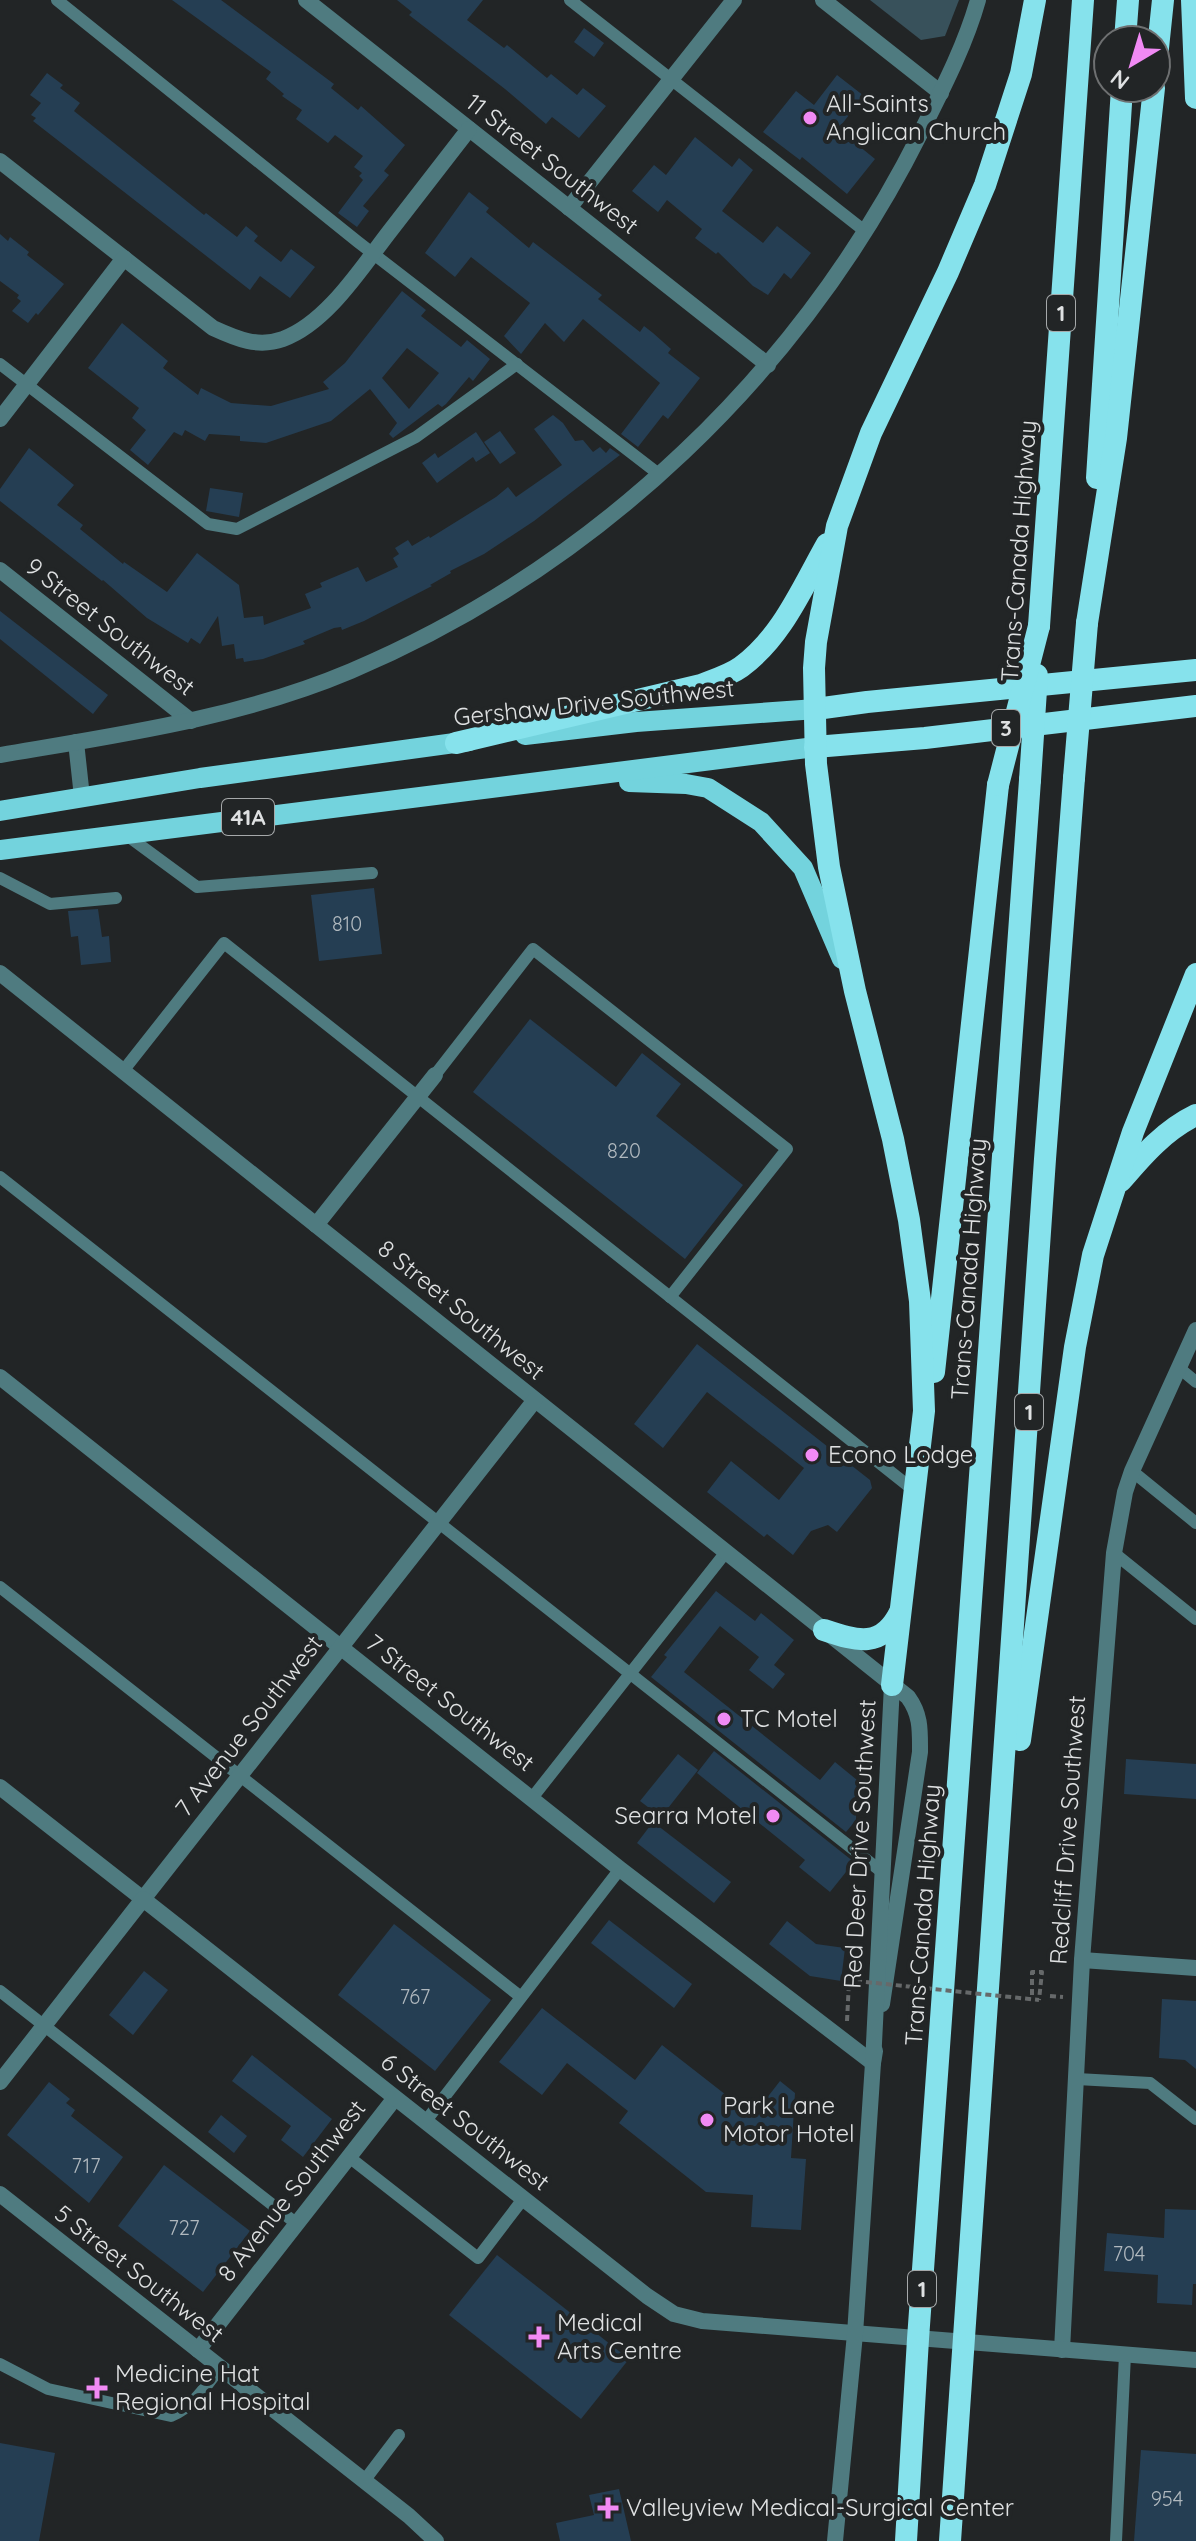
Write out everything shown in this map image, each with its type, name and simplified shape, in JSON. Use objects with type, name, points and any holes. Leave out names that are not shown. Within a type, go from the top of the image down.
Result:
[{"type":"highway","points":[[456,743],[701,685],[739,669],[765,647],[787,617],[837,526],[871,433],[948,272],[985,185],[1021,74],[1035,0]]},
{"type":"highway","name":"Trans-Canada Highway","points":[[906,2541],[1083,0]]},
{"type":"highway","points":[[1126,24],[1128,0]]},
{"type":"highway","points":[[1160,24],[1163,0]]},
{"type":"highway","points":[[1192,0],[1196,98]]},
{"type":"highway","name":"1","points":[[950,2541],[1045,1159],[1087,623],[1121,104]]},
{"type":"highway","points":[[1087,623],[1116,438],[1152,104]]},
{"type":"highway","points":[[837,526],[816,642],[815,747],[820,804],[829,867],[855,991],[893,1139],[909,1220],[920,1301],[924,1411],[892,1685]]},
{"type":"highway","points":[[924,1411],[934,1375],[998,785],[1039,626]]},
{"type":"highway","name":"Gershaw Drive Southwest","points":[[816,709],[1196,670]]},
{"type":"highway","name":"3","points":[[815,747],[925,738],[1196,706]]},
{"type":"highway","points":[[994,1924],[1075,1347],[1093,1255],[1110,1195],[1196,974]]},
{"type":"highway","points":[[1183,1007],[1196,1029]]},
{"type":"highway","points":[[1110,1195],[1143,1155],[1167,1133],[1196,1115]]},
{"type":"highway","points":[[824,1630],[847,1638],[871,1639],[889,1630],[902,1607]]},
{"type":"main road","name":"Gershaw Drive Southwest","points":[[0,811],[200,778],[456,743],[636,722],[816,709]]},
{"type":"main road","name":"41A","points":[[0,850],[815,747]]},
{"type":"main road","points":[[497,788],[647,781],[708,788],[767,828],[803,868],[855,991]]},
{"type":"street","name":"11 Street Southwest","points":[[306,0],[768,365]]},
{"type":"street","points":[[569,208],[734,0]]},
{"type":"street","points":[[823,0],[941,93]]},
{"type":"street","points":[[0,755],[191,721],[348,672],[422,638],[547,563],[660,475],[719,419],[768,365],[827,290],[866,232],[907,161],[941,93],[978,0]]},
{"type":"street","points":[[0,161],[213,328],[236,339],[257,344],[282,340],[316,319],[373,253],[469,129]]},
{"type":"street","points":[[0,419],[124,258]]},
{"type":"street","name":"9 Street Southwest","points":[[0,570],[191,721]]},
{"type":"street","points":[[76,742],[82,797]]},
{"type":"street","name":"8 Street Southwest","points":[[0,973],[892,1685]]},
{"type":"street","points":[[316,1225],[435,1075]]},
{"type":"street","name":"Redcliff Drive Southwest","points":[[1062,2350],[1082,1960],[1114,1553],[1132,1471],[1196,1330]]},
{"type":"street","name":"7 Street Southwest","points":[[0,1377],[620,1869],[873,2063]]},
{"type":"street","name":"7 Avenue Southwest","points":[[0,2082],[535,1400]]},
{"type":"street","name":"Red Deer Drive Southwest","points":[[835,2541],[855,2334],[873,2063],[892,1685]]},
{"type":"street","name":"Red Deer Drive Southwest","points":[[873,2063],[920,1752],[921,1723],[916,1709],[908,1697],[892,1685]]},
{"type":"street","name":"6 Street Southwest","points":[[0,1787],[647,2296],[674,2314],[702,2321],[962,2342]]},
{"type":"street","points":[[1082,1960],[1196,1968]]},
{"type":"street","name":"8 Avenue Southwest","points":[[198,2350],[395,2098]]},
{"type":"street","name":"5 Street Southwest","points":[[0,2194],[436,2541]]},
{"type":"street","points":[[962,2342],[1196,2360]]},
{"type":"lane","points":[[57,0],[373,253],[660,475]]},
{"type":"lane","points":[[570,0],[866,232]]},
{"type":"lane","points":[[0,364],[208,524],[237,529],[416,437],[517,364]]},
{"type":"lane","points":[[123,833],[197,887],[372,873]]},
{"type":"lane","points":[[0,878],[50,904],[116,898]]},
{"type":"lane","points":[[123,1071],[224,943],[916,1492]]},
{"type":"lane","points":[[435,1075],[533,949],[787,1149],[670,1297]]},
{"type":"lane","points":[[0,1177],[882,1872]]},
{"type":"lane","points":[[1178,1367],[1196,1382]]},
{"type":"lane","points":[[1132,1471],[1196,1523]]},
{"type":"lane","points":[[532,1798],[726,1552]]},
{"type":"lane","points":[[1114,1553],[1196,1619]]},
{"type":"lane","points":[[0,1587],[521,1997]]},
{"type":"lane","points":[[425,2122],[620,1869]]},
{"type":"lane","points":[[0,1991],[297,2224]]},
{"type":"lane","points":[[1077,2079],[1150,2083],[1196,2119]]},
{"type":"lane","points":[[349,2157],[478,2258],[523,2199]]},
{"type":"lane","points":[[1116,2541],[1125,2355]]},
{"type":"lane","points":[[0,2364],[48,2389],[171,2416],[197,2398],[220,2368]]},
{"type":"lane","points":[[364,2481],[399,2435]]},
{"type":"path","points":[[845,2042],[850,1962],[858,1962],[856,1981],[1039,2000],[1042,1972],[1032,1972],[1032,1995]]},
{"type":"shaded area","points":[[870,0],[959,0],[945,36],[921,40]]},
{"type":"building","points":[[172,0],[221,0],[334,84],[331,88],[358,110],[361,106],[405,145],[384,171],[389,175],[363,206],[369,211],[357,227],[338,213],[363,180],[359,176],[362,173],[354,167],[363,156],[335,135],[328,143],[296,119],[302,110],[282,96],[284,94],[266,79],[271,72]]},
{"type":"building","points":[[397,0],[483,0],[467,20],[504,48],[507,45],[547,78],[551,74],[577,95],[583,88],[606,106],[579,138],[552,117],[546,124],[409,15],[412,12]]},
{"type":"building","points":[[584,28],[604,43],[594,57],[574,42]]},
{"type":"building","points":[[47,73],[80,103],[74,111],[204,215],[206,213],[237,237],[246,226],[258,236],[254,241],[281,262],[291,249],[315,267],[290,298],[260,276],[250,290],[33,121],[36,118],[31,115],[41,103],[30,95]]},
{"type":"building","name":"All-Saints Anglican Church","points":[[837,75],[864,96],[838,129],[875,159],[847,194],[802,157],[800,160],[763,132],[796,91],[814,105]]},
{"type":"building","points":[[695,137],[732,167],[739,158],[753,170],[722,211],[763,243],[777,226],[811,253],[791,279],[784,273],[768,295],[753,286],[718,252],[716,254],[695,238],[702,229],[667,200],[658,212],[632,191],[654,165],[666,175]]},
{"type":"building","points":[[469,192],[489,208],[486,212],[529,248],[533,242],[602,295],[598,299],[640,332],[644,326],[671,349],[668,353],[700,378],[668,419],[663,415],[638,447],[621,434],[660,383],[583,319],[564,342],[545,323],[521,354],[504,336],[530,303],[471,257],[455,277],[425,253]]},
{"type":"building","points":[[0,234],[8,241],[10,237],[29,252],[27,255],[64,284],[28,323],[12,311],[21,301],[17,298],[19,295],[0,281]]},
{"type":"building","points":[[402,291],[426,310],[421,316],[461,347],[467,340],[490,359],[473,381],[469,377],[446,404],[442,407],[438,404],[393,438],[389,434],[397,423],[370,389],[331,421],[266,443],[240,441],[240,436],[209,434],[205,441],[185,430],[182,436],[174,432],[148,465],[130,450],[146,430],[132,418],[139,408],[88,368],[122,323],[168,361],[163,368],[198,395],[201,388],[231,403],[271,406],[329,389],[323,382],[345,363]],"holes":[[[407,348],[439,373],[409,409],[382,378]]]},
{"type":"building","points":[[553,415],[563,423],[575,441],[583,440],[593,452],[600,447],[606,453],[610,448],[620,455],[534,521],[484,554],[450,571],[432,586],[342,630],[341,627],[334,628],[303,641],[305,644],[263,659],[244,662],[243,658],[236,659],[234,644],[222,646],[218,616],[200,644],[191,638],[188,643],[147,618],[0,501],[0,489],[29,448],[74,485],[57,505],[83,525],[80,529],[123,564],[167,592],[197,553],[239,585],[244,618],[263,616],[264,625],[311,608],[305,594],[322,587],[320,583],[358,567],[366,582],[398,567],[393,558],[399,554],[395,548],[408,540],[412,546],[430,538],[508,487],[516,497],[562,465],[534,429]]},
{"type":"building","points":[[500,431],[516,453],[500,464],[484,442]]},
{"type":"building","points":[[476,432],[490,453],[476,462],[473,457],[437,483],[422,463],[435,453],[438,458]]},
{"type":"building","points":[[210,488],[243,493],[239,517],[206,511]]},
{"type":"building","points":[[0,611],[108,695],[93,714],[0,639]]},
{"type":"building","points":[[374,888],[382,954],[319,961],[311,895]]},
{"type":"building","points":[[98,909],[102,937],[109,936],[111,962],[81,965],[78,936],[71,937],[68,911]]},
{"type":"building","points":[[530,1019],[616,1087],[642,1053],[681,1084],[656,1116],[743,1185],[685,1259],[473,1092]]},
{"type":"building","name":"Econo Lodge","points":[[697,1344],[870,1480],[872,1488],[837,1532],[828,1525],[811,1531],[793,1555],[767,1534],[764,1537],[707,1492],[731,1461],[779,1500],[804,1468],[707,1392],[663,1448],[634,1424]]},
{"type":"building","points":[[716,1591],[755,1621],[761,1613],[794,1640],[774,1665],[785,1674],[773,1689],[749,1670],[759,1657],[720,1626],[684,1672],[820,1780],[835,1762],[857,1780],[856,1820],[846,1832],[651,1677],[667,1657],[664,1655]]},
{"type":"building","name":"Searra Motel","points":[[714,1751],[854,1862],[830,1892],[799,1867],[805,1860],[697,1773]]},
{"type":"building","name":"Searra Motel","points":[[678,1754],[698,1770],[661,1817],[640,1801]]},
{"type":"building","points":[[1126,1759],[1196,1764],[1196,1799],[1124,1794]]},
{"type":"building","name":"Searra Motel","points":[[653,1822],[731,1882],[714,1903],[637,1843]]},
{"type":"building","points":[[609,1920],[692,1984],[674,2008],[591,1943]]},
{"type":"building","points":[[787,1921],[816,1944],[845,1948],[841,1981],[810,1976],[769,1944]]},
{"type":"building","points":[[394,1924],[491,2000],[435,2071],[338,1995]]},
{"type":"building","points":[[144,1971],[168,1990],[133,2035],[109,2015]]},
{"type":"building","points":[[1162,1999],[1196,2001],[1196,2069],[1185,2060],[1159,2058]]},
{"type":"building","name":"Park Lane Motor Hotel","points":[[542,2008],[635,2080],[662,2045],[753,2116],[780,2081],[795,2093],[791,2158],[806,2159],[801,2230],[751,2227],[753,2195],[706,2192],[619,2123],[628,2111],[567,2063],[542,2095],[499,2062]]},
{"type":"building","points":[[252,2055],[332,2119],[303,2157],[281,2140],[291,2126],[232,2081]]},
{"type":"building","points":[[49,2082],[70,2099],[66,2103],[75,2110],[71,2116],[123,2157],[89,2203],[7,2135]]},
{"type":"building","points":[[221,2115],[247,2136],[234,2153],[208,2132]]},
{"type":"building","points":[[164,2165],[250,2231],[203,2292],[118,2226]]},
{"type":"building","points":[[1165,2209],[1196,2210],[1196,2284],[1193,2284],[1192,2305],[1157,2303],[1158,2275],[1104,2271],[1107,2233],[1164,2238]]},
{"type":"building","name":"Medical Arts Centre","points":[[497,2255],[629,2359],[581,2419],[449,2315]]},
{"type":"building","name":"Medicine Hat Regional Hospital","points":[[0,2443],[55,2453],[39,2541],[0,2541]]},
{"type":"building","points":[[1141,2450],[1196,2454],[1196,2541],[1134,2541]]},
{"type":"building","name":"Valleyview Medical-Surgical Center","points":[[619,2489],[631,2541],[560,2541],[556,2523],[594,2515],[589,2495]]},
{"type":"place","name":"All-Saints Anglican Church","points":[[810,118]]},
{"type":"place","name":"Econo Lodge","points":[[812,1455]]},
{"type":"place","name":"TC Motel","points":[[724,1719]]},
{"type":"place","name":"Searra Motel","points":[[773,1816]]},
{"type":"place","name":"Park Lane Motor Hotel","points":[[707,2120]]},
{"type":"place","name":"Medical Arts Centre","points":[[539,2337]]},
{"type":"place","name":"Medicine Hat Regional Hospital","points":[[97,2388]]},
{"type":"place","name":"Valleyview Medical-Surgical Center","points":[[608,2508]]}]
